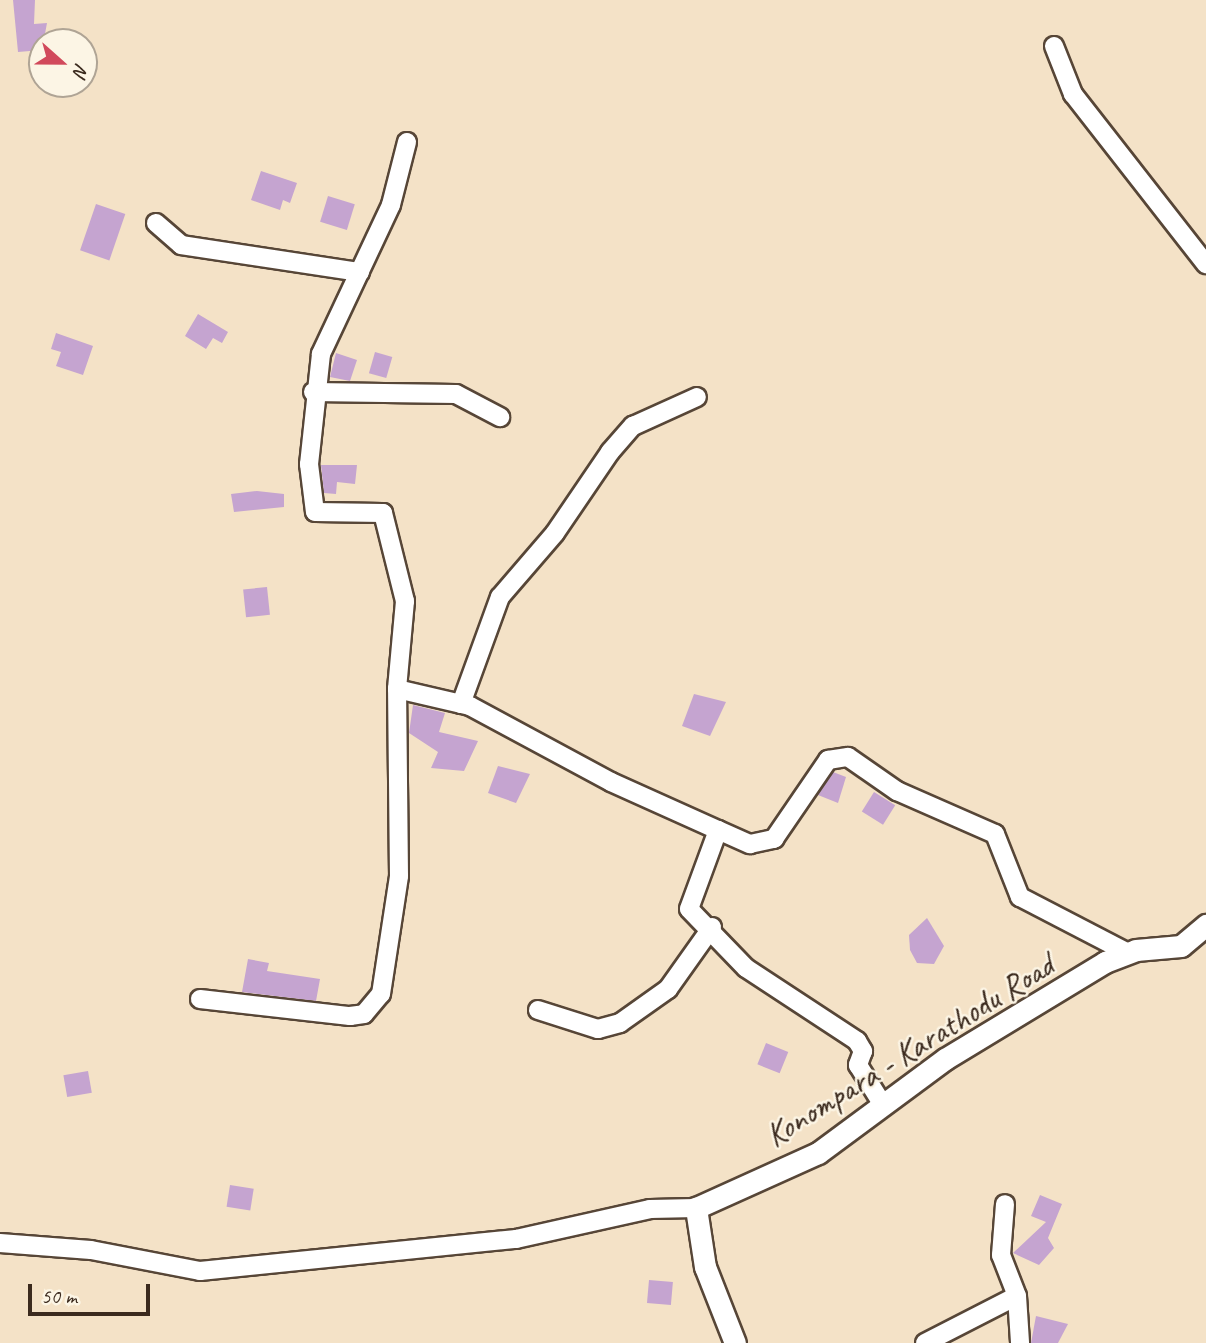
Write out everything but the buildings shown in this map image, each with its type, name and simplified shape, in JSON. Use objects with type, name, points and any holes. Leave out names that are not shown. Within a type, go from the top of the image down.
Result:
[{"type":"main road","name":"Konompara - Karathodu Road","points":[[696,1208],[808,1158],[945,1059],[1128,953],[1181,946],[1206,925]]},
{"type":"main road","points":[[696,1208],[705,1267],[735,1343]]},
{"type":"street","points":[[1054,46],[1073,94],[1206,264]]},
{"type":"street","points":[[200,999],[350,1016],[364,1014],[381,994],[399,876],[397,689],[405,601],[383,513],[315,513],[309,464],[313,392],[321,354],[391,205],[408,142]]},
{"type":"street","points":[[156,223],[181,245],[360,272]]},
{"type":"street","points":[[313,392],[456,394],[500,417]]},
{"type":"street","points":[[461,704],[500,597],[555,533],[610,452],[633,426],[697,397]]},
{"type":"street","points":[[397,689],[461,704],[750,844],[774,839],[828,760],[848,757],[897,791],[995,834],[1020,897],[1128,953]]},
{"type":"street","points":[[718,830],[689,909],[712,927],[746,968],[857,1041],[863,1051],[858,1065],[883,1105]]},
{"type":"street","points":[[538,1010],[598,1029],[620,1023],[668,989],[712,927]]},
{"type":"street","points":[[1004,1204],[1001,1255],[1017,1296],[1020,1343]]},
{"type":"street","points":[[0,1243],[91,1250],[200,1271],[516,1239],[650,1209],[696,1208]]},
{"type":"street","points":[[925,1343],[1017,1296]]}]
